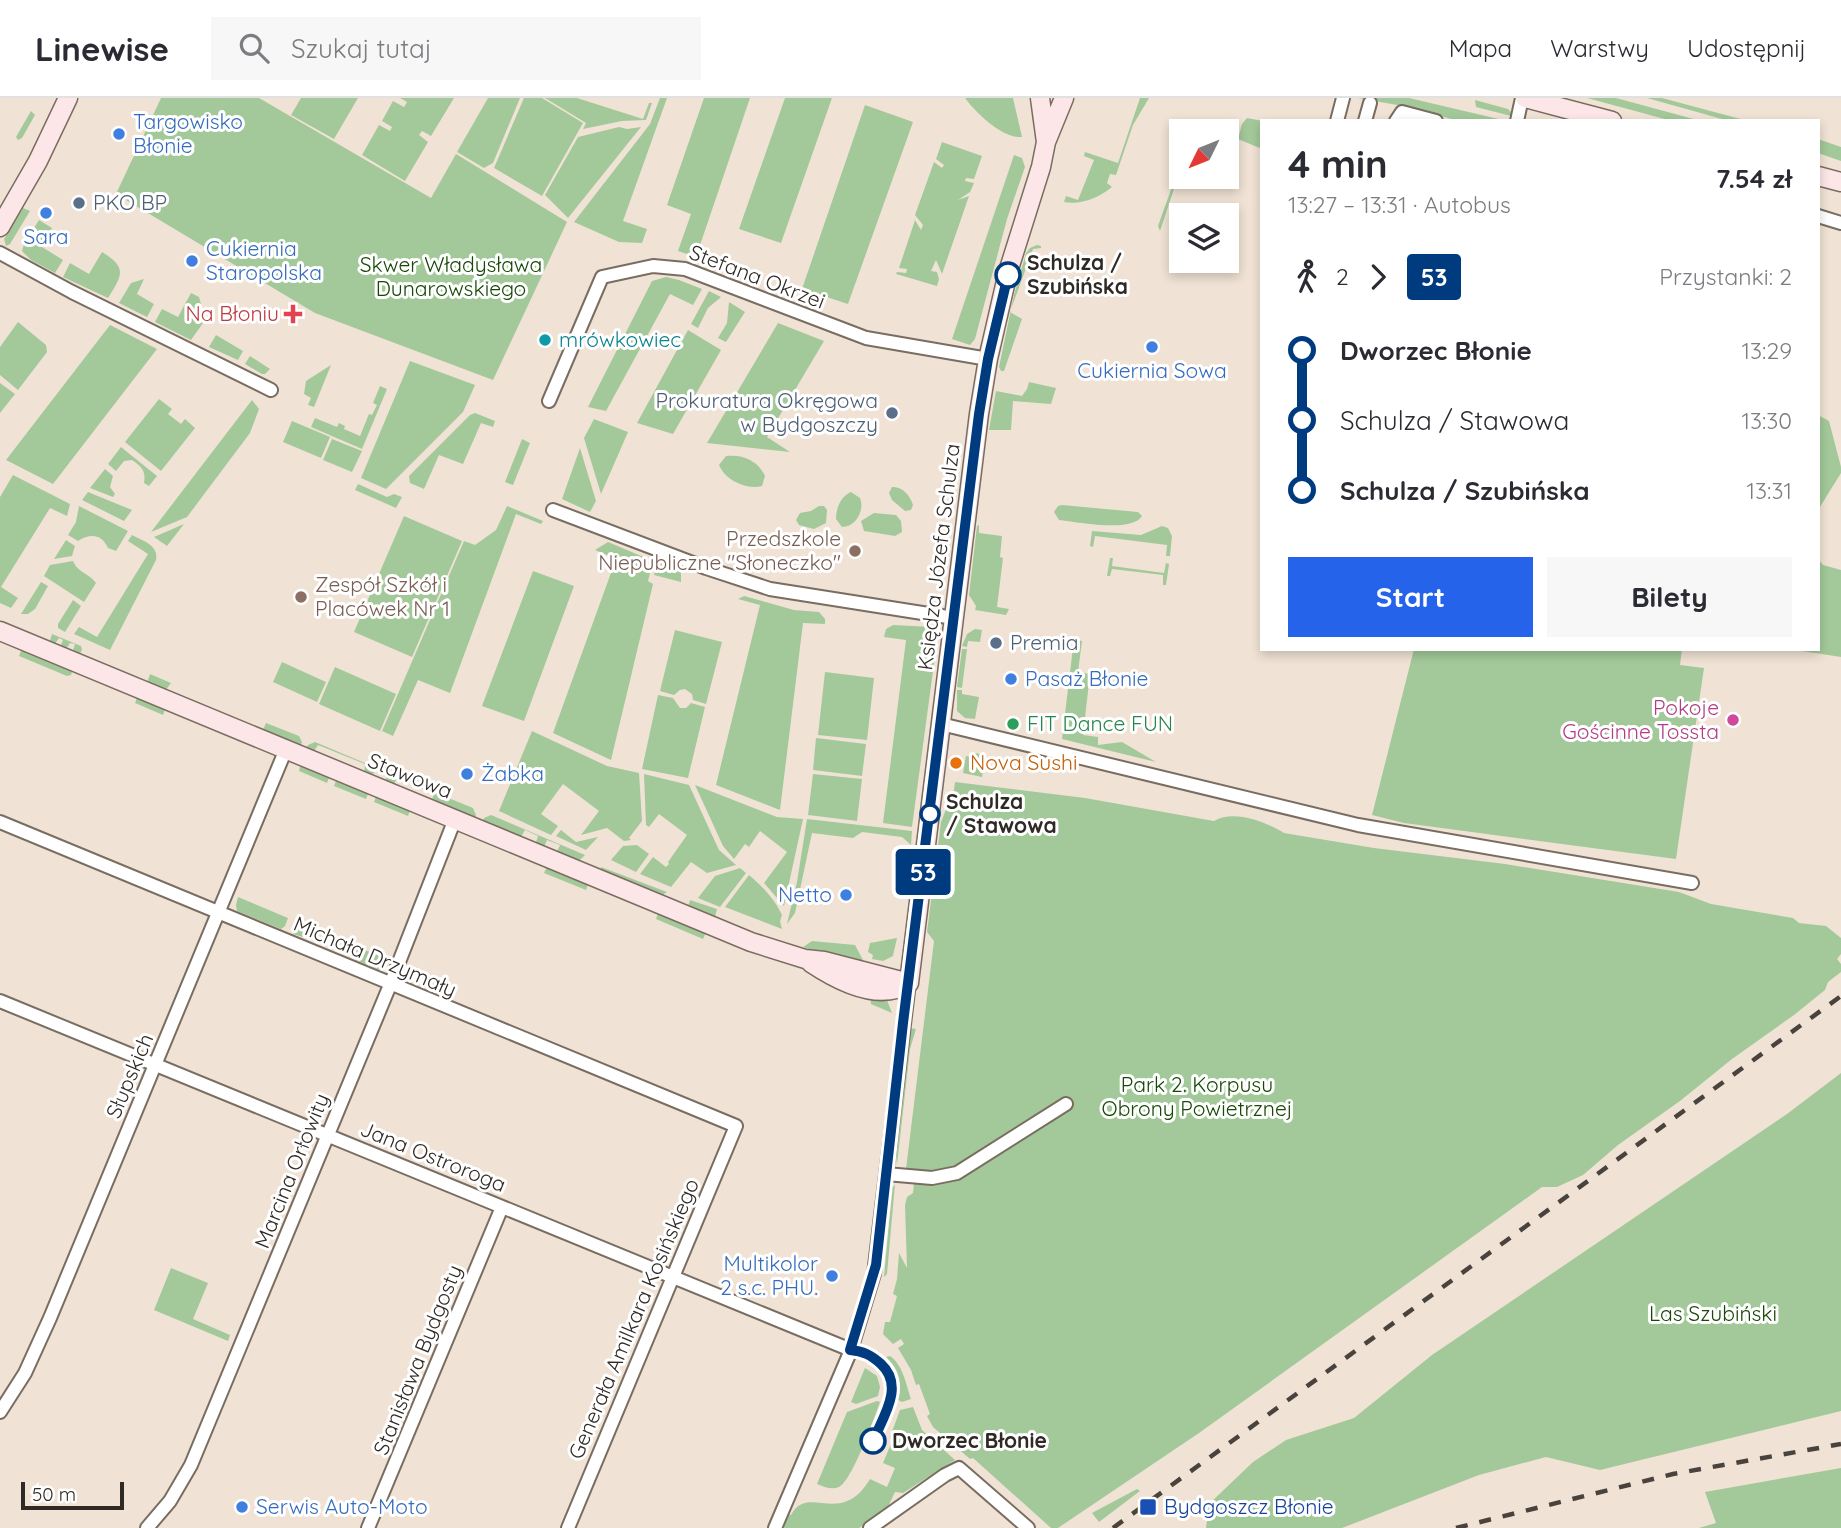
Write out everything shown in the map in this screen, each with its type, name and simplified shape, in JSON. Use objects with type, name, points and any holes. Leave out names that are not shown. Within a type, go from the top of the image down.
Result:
[{"type":"street","points":[[0,227],[38,161],[68,98]]},
{"type":"street","name":"Księdza Józefa Schulza","points":[[1034,98],[1041,106],[1046,142]]},
{"type":"street","name":"Księdza Józefa Schulza","points":[[909,983],[988,359],[1008,272],[1041,167],[1046,142],[1064,98]]},
{"type":"street","points":[[1338,119],[1343,98]]},
{"type":"street","points":[[1518,119],[1524,98],[1604,119]]},
{"type":"street","points":[[1366,119],[1370,103]]},
{"type":"street","points":[[1397,119],[1402,111],[1429,119]]},
{"type":"street","points":[[1820,176],[1841,181]]},
{"type":"street","points":[[1820,217],[1841,223]]},
{"type":"street","points":[[0,253],[72,292],[271,390]]},
{"type":"street","name":"Stefana Okrzei","points":[[549,401],[602,277],[653,267],[673,266],[713,278],[799,314],[866,338],[988,359]]},
{"type":"street","points":[[553,510],[706,568],[770,589],[954,618]]},
{"type":"street","name":"Stawowa","points":[[0,631],[751,942],[805,959],[825,973],[863,988],[890,992],[909,983]]},
{"type":"street","points":[[940,724],[1358,825],[1692,883]]},
{"type":"street","name":"Słupskich","points":[[0,1412],[20,1384],[34,1356],[286,749]]},
{"type":"street","name":"Marcina Orłowity","points":[[147,1528],[170,1501],[191,1465],[390,985],[455,819]]},
{"type":"street","name":"Michała Drzymały","points":[[0,822],[736,1126]]},
{"type":"street","points":[[775,1528],[850,1350],[874,1274],[909,983]]},
{"type":"street","name":"Jana Ostroroga","points":[[0,1001],[850,1350]]},
{"type":"street","points":[[886,1174],[932,1178],[957,1173],[1066,1104]]},
{"type":"street","name":"Generała Amilkara Kosińskiego","points":[[568,1528],[736,1126]]},
{"type":"street","name":"Stanisława Bydgosty","points":[[368,1528],[502,1207]]},
{"type":"street","points":[[870,1528],[959,1468],[1028,1528]]},
{"type":"green space","name":"Skwer Władysława Dunarowskiego","points":[[161,98],[259,98],[431,198],[456,154],[567,222],[493,380],[315,313],[116,194]]},
{"type":"green space","points":[[301,98],[358,98],[334,139],[291,115]]},
{"type":"green space","points":[[400,98],[454,98],[431,136],[422,131],[419,135],[428,142],[405,181],[362,155],[379,125],[390,131],[392,127],[382,121],[393,101],[404,107],[407,102]]},
{"type":"green space","points":[[488,98],[520,98],[493,163],[484,168],[457,152]]},
{"type":"green space","points":[[524,98],[542,98],[583,123],[542,196],[494,168]]},
{"type":"green space","points":[[545,98],[577,98],[643,119],[649,103],[652,103],[646,120],[622,121],[583,129],[586,123]]},
{"type":"green space","points":[[660,98],[667,98],[623,221],[647,229],[642,243],[619,242],[574,222],[650,124]]},
{"type":"green space","points":[[704,98],[750,98],[696,257],[678,251],[691,214],[667,205]]},
{"type":"green space","points":[[785,98],[832,98],[781,243],[739,229]]},
{"type":"green space","points":[[965,98],[1013,98],[1022,137],[1015,137],[999,129],[976,111]]},
{"type":"green space","points":[[1140,98],[1149,98],[1133,125],[1116,175],[1110,174],[1107,183],[1112,187],[1090,200],[1064,202],[1066,196],[1078,200],[1094,160],[1084,156],[1085,152],[1118,163]]},
{"type":"green space","points":[[1358,98],[1409,98],[1498,119],[1452,119]]},
{"type":"green space","points":[[1587,98],[1616,98],[1694,119],[1665,119]]},
{"type":"green space","points":[[1647,98],[1662,98],[1741,119],[1722,119]]},
{"type":"green space","points":[[1475,100],[1508,109],[1511,116],[1476,107]]},
{"type":"green space","points":[[865,105],[913,122],[848,304],[802,289]]},
{"type":"green space","points":[[31,111],[35,115],[22,138],[18,140],[16,137]]},
{"type":"green space","points":[[1247,118],[1260,120],[1260,148],[1239,139]]},
{"type":"green space","points":[[619,127],[641,127],[568,218],[545,195],[578,137]]},
{"type":"green space","points":[[1820,140],[1841,147],[1841,161],[1820,154]]},
{"type":"green space","points":[[942,142],[982,156],[974,179],[966,178],[965,181],[974,183],[970,192],[958,200],[969,196],[942,274],[936,260],[931,271],[937,272],[937,286],[896,274],[906,273],[907,269],[899,268],[915,220],[921,230],[923,225],[915,215],[934,162],[942,168],[944,165],[936,159]]},
{"type":"green space","points":[[1014,155],[1022,158],[1025,167],[1007,219],[975,339],[970,345],[952,339]]},
{"type":"green space","points":[[1171,189],[1174,189],[1160,231],[1158,226]]},
{"type":"green space","points":[[23,208],[30,211],[10,244],[6,246],[4,239]]},
{"type":"green space","points":[[39,220],[52,228],[42,247],[63,260],[55,273],[31,260],[22,251]]},
{"type":"green space","points":[[1041,246],[1033,249],[1011,309],[1026,253],[1030,248]]},
{"type":"green space","points":[[102,252],[116,263],[120,272],[108,298],[63,277],[70,263],[89,274]]},
{"type":"green space","points":[[666,277],[702,289],[693,305],[670,294],[606,411],[588,407],[652,281]]},
{"type":"green space","points":[[144,279],[137,294],[154,304],[147,317],[119,303],[131,283]]},
{"type":"green space","points":[[709,291],[721,297],[708,308],[698,328],[691,324]]},
{"type":"green space","points":[[191,293],[199,297],[201,304],[194,317],[203,323],[191,340],[155,322],[162,309],[178,317]]},
{"type":"green space","points":[[729,302],[745,312],[726,342],[718,338],[727,323]]},
{"type":"green space","points":[[1010,312],[1022,319],[1004,371],[1001,371],[999,367]]},
{"type":"green space","points":[[18,322],[46,345],[47,352],[18,390],[0,375],[0,347]]},
{"type":"green space","points":[[778,323],[824,341],[767,437],[790,452],[707,443]]},
{"type":"green space","points":[[110,325],[157,349],[53,484],[6,460]]},
{"type":"green space","points":[[688,330],[721,350],[673,434],[637,423]]},
{"type":"green space","points":[[216,335],[243,351],[238,360],[209,347]]},
{"type":"green space","points":[[250,356],[270,369],[262,374],[245,364]]},
{"type":"green space","points":[[410,361],[475,385],[463,412],[386,489],[361,478]]},
{"type":"green space","points":[[331,365],[314,407],[308,405],[311,398],[304,394],[306,381]]},
{"type":"green space","points":[[1029,382],[1056,388],[1051,404],[1013,401],[1011,430],[989,430],[996,391],[1022,396]]},
{"type":"green space","points":[[0,383],[15,394],[0,413]]},
{"type":"green space","points":[[380,386],[387,389],[362,449],[311,427],[315,418],[337,427],[339,423],[345,426],[344,429],[360,436],[369,414],[372,415],[377,405],[373,403]]},
{"type":"green space","points":[[159,399],[172,409],[168,414],[181,424],[185,419],[195,428],[161,471],[125,442]]},
{"type":"green space","points":[[252,400],[259,409],[250,433],[187,517],[151,532]]},
{"type":"green space","points":[[475,413],[495,421],[493,427],[481,423],[463,464],[439,455],[424,489],[410,483],[409,476]]},
{"type":"green space","points":[[1820,416],[1829,421],[1841,473],[1820,507]]},
{"type":"green space","points":[[594,419],[628,432],[601,494],[584,438]]},
{"type":"green space","points":[[292,421],[330,437],[321,458],[283,442]]},
{"type":"green space","points":[[332,439],[362,451],[352,472],[323,460]]},
{"type":"green space","points":[[522,439],[530,443],[513,485],[505,482]]},
{"type":"green space","points":[[121,447],[157,476],[149,486],[144,483],[142,470],[132,460],[124,461],[116,471],[108,464]]},
{"type":"green space","points":[[580,448],[596,501],[590,512],[562,499]]},
{"type":"green space","points":[[726,456],[744,457],[754,462],[765,476],[762,486],[749,487],[726,475],[719,465]]},
{"type":"green space","points":[[105,469],[113,476],[110,487],[115,494],[113,497],[90,488]]},
{"type":"green space","points":[[13,475],[70,504],[67,516],[50,508],[1,587],[18,598],[11,608],[0,603],[0,497]]},
{"type":"green space","points":[[358,484],[387,497],[394,494],[402,497],[396,508],[355,490]]},
{"type":"green space","points":[[892,487],[899,488],[908,495],[913,505],[911,510],[905,511],[892,500],[889,493]]},
{"type":"green space","points":[[88,492],[132,510],[124,521],[82,500]]},
{"type":"green space","points":[[851,492],[860,498],[860,512],[855,521],[842,527],[836,519],[837,511],[842,499]]},
{"type":"green space","points":[[1062,505],[1138,512],[1142,516],[1136,521],[1116,525],[1059,520],[1054,512]]},
{"type":"green space","points":[[79,506],[128,531],[116,551],[108,548],[95,536],[78,541],[68,535],[76,522]]},
{"type":"green space","points":[[507,506],[543,521],[541,524],[516,514],[450,693],[418,680],[393,736],[382,731],[464,541],[475,545],[496,530]]},
{"type":"green space","points":[[824,506],[827,510],[826,523],[814,529],[799,525],[796,520],[800,513]]},
{"type":"green space","points":[[874,513],[896,515],[901,521],[902,532],[895,536],[864,531],[861,521]]},
{"type":"green space","points":[[404,516],[462,541],[412,657],[354,632]]},
{"type":"green space","points":[[184,524],[167,546],[154,537]]},
{"type":"green space","points":[[979,525],[979,533],[1002,536],[1000,557],[1003,558],[997,607],[1009,609],[1006,615],[975,610],[976,606],[969,595]]},
{"type":"green space","points":[[1162,526],[1168,528],[1172,536],[1170,556],[1166,556],[1167,545],[1095,536],[1093,547],[1090,546],[1092,531],[1141,535]]},
{"type":"green space","points":[[132,535],[153,547],[156,560],[110,650],[74,634],[79,627],[97,637],[148,554],[128,541]]},
{"type":"green space","points":[[66,540],[75,546],[72,556],[54,559]]},
{"type":"green space","points":[[608,542],[653,561],[648,581],[653,584],[611,760],[553,733],[616,559],[595,550]]},
{"type":"green space","points":[[1110,558],[1113,558],[1112,566],[1164,573],[1166,563],[1169,564],[1166,585],[1163,585],[1163,575],[1112,569],[1110,576],[1107,576]]},
{"type":"green space","points":[[658,560],[681,571],[681,582],[654,575]]},
{"type":"green space","points":[[73,561],[96,583],[84,602],[44,576],[50,565]]},
{"type":"green space","points":[[1820,561],[1823,565],[1841,570],[1841,657],[1802,651],[1820,651]]},
{"type":"green space","points":[[533,571],[574,586],[524,721],[482,706]]},
{"type":"green space","points":[[41,582],[48,586],[35,609],[28,614],[21,614]]},
{"type":"green space","points":[[744,596],[794,610],[819,612],[825,619],[825,624],[803,623],[780,810],[716,785],[760,605],[738,599]]},
{"type":"green space","points":[[73,600],[81,606],[65,632],[58,628],[58,624]]},
{"type":"green space","points":[[893,625],[932,627],[936,628],[938,634],[912,827],[883,823],[906,640],[884,637],[886,629]]},
{"type":"green space","points":[[975,629],[982,630],[980,642],[968,641],[967,647],[962,646],[967,634]]},
{"type":"green space","points":[[675,630],[722,642],[706,704],[693,700],[692,694],[685,689],[674,695],[660,691]]},
{"type":"green space","points":[[52,634],[81,646],[78,657],[72,653],[75,644],[70,643],[65,651],[60,647],[63,640],[59,638],[54,645],[49,644]]},
{"type":"green space","points":[[1074,639],[1082,641],[1078,672],[1090,674],[1083,735],[1098,737],[1098,745],[1122,742],[1156,762],[1062,739]]},
{"type":"green space","points":[[22,648],[73,669],[71,675],[67,676],[19,656]]},
{"type":"green space","points":[[962,649],[967,649],[962,688],[957,687]]},
{"type":"green space","points":[[1413,651],[1682,651],[1680,665],[1704,668],[1676,859],[1404,823],[1372,815]]},
{"type":"green space","points":[[282,662],[326,682],[317,702],[273,682]]},
{"type":"green space","points":[[335,667],[396,694],[380,731],[319,704]]},
{"type":"green space","points":[[825,672],[874,678],[867,740],[818,735]]},
{"type":"green space","points":[[150,674],[171,683],[165,691],[147,683]]},
{"type":"green space","points":[[957,690],[962,690],[962,694],[979,697],[975,719],[965,718],[957,711]]},
{"type":"green space","points":[[138,695],[165,709],[163,715],[135,703]]},
{"type":"green space","points":[[658,695],[673,698],[680,708],[686,708],[691,703],[705,707],[688,778],[642,769]]},
{"type":"green space","points":[[266,723],[299,736],[302,742],[300,748],[263,730]]},
{"type":"green space","points":[[532,731],[607,766],[639,773],[642,821],[629,838],[631,840],[624,841],[607,828],[581,835],[599,811],[563,784],[541,814],[558,826],[551,835],[499,811]]},
{"type":"green space","points":[[816,738],[866,744],[862,776],[813,770]]},
{"type":"green space","points":[[315,742],[377,768],[368,776],[364,774],[365,764],[318,745],[313,753],[305,751],[308,745]]},
{"type":"green space","points":[[975,753],[986,755],[982,777],[963,773],[966,756],[974,757]]},
{"type":"green space","points":[[301,763],[330,775],[327,783],[299,771]]},
{"type":"green space","points":[[387,773],[473,808],[476,815],[474,820],[434,804],[434,793],[397,778],[394,784],[388,784]]},
{"type":"green space","points":[[644,774],[689,785],[719,850],[736,865],[707,873],[691,862],[671,887],[640,874],[653,857],[666,867],[687,835],[659,814],[649,827],[646,825]]},
{"type":"green space","points":[[813,774],[862,779],[857,821],[808,815]]},
{"type":"green space","points":[[337,778],[369,791],[366,799],[334,786]]},
{"type":"green space","name":"Park 2. Korpusu Obrony Powietrznej","points":[[955,782],[1085,798],[1214,821],[1231,816],[1250,818],[1284,833],[1679,892],[1711,904],[1793,918],[1799,923],[1826,926],[1841,938],[1841,954],[1837,959],[1841,964],[1841,972],[1828,982],[1825,990],[1794,1015],[1618,1145],[1583,1175],[1557,1187],[1542,1187],[1199,1433],[1058,1528],[1051,1528],[973,1458],[970,1459],[933,1427],[927,1416],[930,1414],[919,1384],[916,1385],[898,1348],[904,1344],[901,1339],[893,1344],[883,1334],[885,1322],[890,1322],[897,1296],[893,1294],[899,1253],[907,1268],[905,1205],[907,1197],[913,1193],[915,1171],[906,1169],[934,941],[927,932],[941,822],[947,807],[952,805]]},
{"type":"green space","points":[[695,785],[777,817],[803,819],[784,906],[764,883],[787,852],[760,831],[749,847],[745,844],[734,859],[723,846]]},
{"type":"green space","points":[[377,794],[411,808],[408,816],[374,802]]},
{"type":"green space","points":[[491,815],[585,855],[573,862],[556,854],[560,845],[547,840],[543,849],[535,845],[538,836],[525,830],[520,839],[482,823],[484,818]]},
{"type":"green space","points":[[807,819],[912,831],[911,845],[902,837],[862,832],[853,838],[812,833],[795,913],[787,924]]},
{"type":"green space","points":[[561,830],[576,842],[598,837],[586,850],[556,836]]},
{"type":"green space","points":[[637,845],[649,854],[636,872],[611,860],[623,846]]},
{"type":"green space","points":[[548,865],[589,881],[586,890],[544,873]]},
{"type":"green space","points":[[601,867],[667,892],[661,896],[601,871]]},
{"type":"green space","points":[[740,868],[746,873],[720,907],[698,898],[715,876]]},
{"type":"green space","points":[[749,875],[775,903],[782,915],[782,929],[725,907]]},
{"type":"green space","points":[[238,897],[288,918],[285,926],[281,929],[237,911]]},
{"type":"green space","points":[[690,900],[717,909],[715,917],[688,907]]},
{"type":"green space","points":[[659,910],[707,930],[703,939],[656,919]]},
{"type":"green space","points":[[295,921],[310,927],[306,936],[293,934]]},
{"type":"green space","points":[[897,938],[893,956],[883,961],[872,959],[873,955],[868,952],[870,943]]},
{"type":"green space","points":[[812,941],[855,945],[864,966],[803,947]]},
{"type":"green space","points":[[358,947],[384,958],[380,970],[353,959]]},
{"type":"green space","points":[[870,995],[887,1000],[892,1013],[871,1004]]},
{"type":"green space","points":[[909,1028],[916,1029],[910,1049],[897,1165],[896,1156]]},
{"type":"green space","name":"Las Szubiński","points":[[1841,1073],[1841,1411],[1600,1470],[1546,1457],[1479,1475],[1342,1528],[1206,1528],[1209,1504],[1253,1462],[1286,1440],[1354,1418],[1432,1355],[1787,1114]]},
{"type":"green space","points":[[895,1184],[887,1274],[884,1277],[892,1189]]},
{"type":"green space","points":[[171,1268],[208,1283],[193,1319],[230,1335],[228,1341],[154,1310]]},
{"type":"green space","points":[[890,1356],[901,1370],[911,1399],[902,1402],[898,1400],[900,1383],[897,1372],[886,1357]]},
{"type":"green space","points":[[865,1368],[877,1376],[880,1387],[878,1396],[856,1404],[851,1402]]},
{"type":"green space","points":[[880,1402],[868,1435],[850,1474],[839,1487],[817,1484],[847,1412]]},
{"type":"green space","points":[[913,1407],[922,1430],[955,1460],[903,1493],[895,1492],[886,1511],[859,1528],[781,1528],[787,1514],[791,1515],[798,1506],[806,1503],[848,1501],[859,1493],[870,1479],[887,1487],[895,1468],[883,1463],[893,1439],[890,1437],[900,1410]]},
{"type":"green space","points":[[1841,1468],[1841,1528],[1699,1528],[1716,1523],[1705,1492]]},
{"type":"green space","points":[[1137,1489],[1140,1491],[1099,1522],[1092,1513]]},
{"type":"railway","points":[[1113,1528],[1841,996]]},
{"type":"railway","points":[[1456,1528],[1673,1474],[1841,1444]]},
{"type":"bus line","name":"53","points":[[873,1441],[891,1399],[892,1380],[885,1368],[867,1353],[850,1350],[876,1265],[903,1023],[979,414],[988,359],[1008,275]]},
{"type":"place","name":"Targowisko Błonie","points":[[119,134]]},
{"type":"place","name":"PKO BP","points":[[79,203]]},
{"type":"place","name":"Sara","points":[[46,213]]},
{"type":"place","name":"Cukiernia Staropolska","points":[[192,261]]},
{"type":"place","name":"Schulza / Szubińska","points":[[1008,275]]},
{"type":"place","name":"Na Błoniu","points":[[293,314]]},
{"type":"place","name":"mrówkowiec","points":[[545,340]]},
{"type":"place","name":"Cukiernia Sowa","points":[[1152,347]]},
{"type":"place","name":"Prokuratura Okręgowa w Bydgoszczy","points":[[892,413]]},
{"type":"place","name":"Przedszkole Niepubliczne \"Słoneczko\"","points":[[855,551]]},
{"type":"place","name":"Zespół Szkół i Placówek Nr 1","points":[[301,597]]},
{"type":"place","name":"Premia","points":[[996,643]]},
{"type":"place","name":"Pasaż Błonie","points":[[1011,679]]},
{"type":"place","name":"Pokoje Gościnne Tossta","points":[[1733,720]]},
{"type":"place","name":"FIT Dance FUN","points":[[1013,724]]},
{"type":"place","name":"Nova Sushi","points":[[956,763]]},
{"type":"place","name":"Żabka","points":[[467,774]]},
{"type":"place","name":"Schulza / Stawowa","points":[[930,814]]},
{"type":"place","name":"Netto","points":[[846,895]]},
{"type":"place","name":"Multikolor 2 s.c. PHU.","points":[[832,1276]]},
{"type":"place","name":"Dworzec Błonie","points":[[873,1441]]},
{"type":"place","name":"Serwis Auto-Moto","points":[[242,1507]]},
{"type":"place","name":"Bydgoszcz Błonie","points":[[1148,1507]]}]
